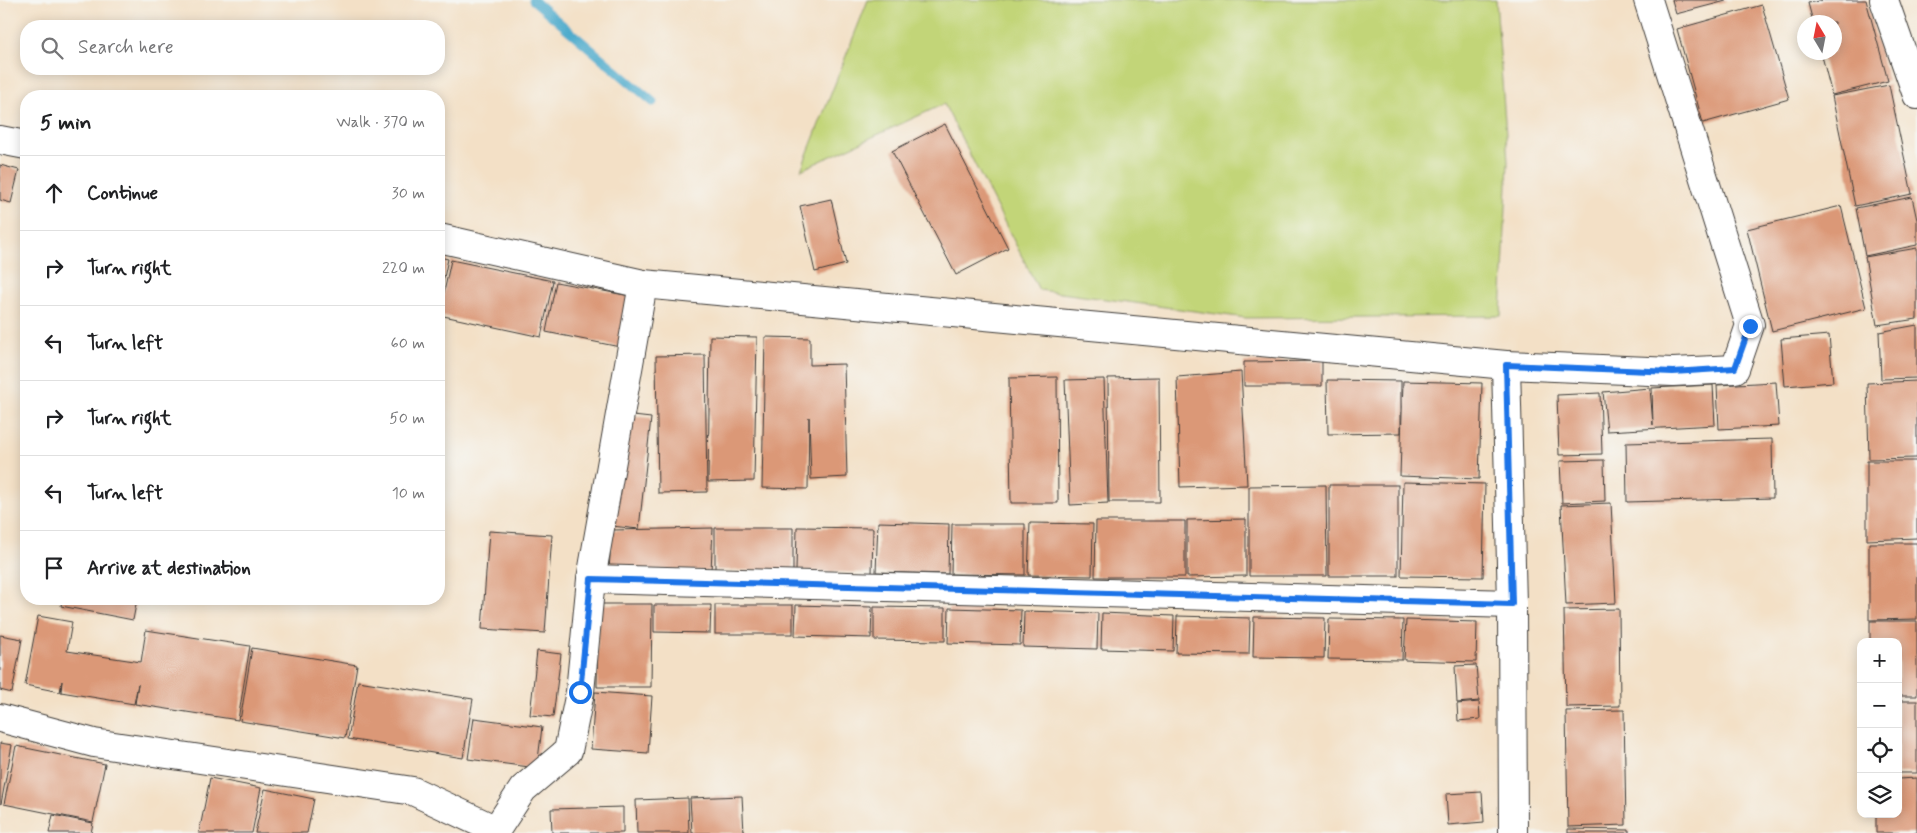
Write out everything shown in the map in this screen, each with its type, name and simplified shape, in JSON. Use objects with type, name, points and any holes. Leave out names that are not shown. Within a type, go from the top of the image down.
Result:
[{"type":"street","points":[[445,239],[643,284],[1506,365],[1673,372],[1735,368],[1750,326],[1648,0]]},
{"type":"street","points":[[1884,0],[1917,95]]},
{"type":"street","points":[[0,140],[20,145]]},
{"type":"street","points":[[0,718],[94,743],[413,791],[496,832],[523,789],[568,751],[580,692],[591,579],[643,284]]},
{"type":"street","points":[[1506,365],[1512,604],[1513,833]]},
{"type":"street","points":[[591,579],[1512,604]]},
{"type":"green space","points":[[868,0],[1496,0],[1508,162],[1501,316],[1246,318],[1039,290],[944,104],[801,170]]},
{"type":"building","points":[[1672,0],[1725,0],[1726,1],[1676,14]]},
{"type":"building","points":[[1824,0],[1866,0],[1888,81],[1832,95],[1823,60],[1842,60],[1842,15],[1811,15],[1808,3]]},
{"type":"building","points":[[1762,5],[1789,99],[1703,123],[1677,29]]},
{"type":"building","points":[[1889,85],[1912,194],[1855,206],[1832,96]]},
{"type":"building","points":[[945,124],[1008,248],[956,275],[892,151]]},
{"type":"building","points":[[0,165],[19,170],[11,203],[0,200]]},
{"type":"building","points":[[1912,197],[1917,220],[1917,245],[1865,256],[1856,208]]},
{"type":"building","points":[[831,199],[846,264],[815,272],[800,206]]},
{"type":"building","points":[[1841,206],[1866,308],[1772,331],[1747,229]]},
{"type":"building","points":[[1917,248],[1917,319],[1877,325],[1865,257]]},
{"type":"building","points":[[445,258],[448,259],[445,273]]},
{"type":"building","points":[[451,260],[553,281],[541,337],[445,316],[445,288]]},
{"type":"building","points":[[556,282],[630,296],[620,347],[546,332]]},
{"type":"building","points":[[1917,325],[1917,378],[1881,379],[1879,332]]},
{"type":"building","points":[[1829,335],[1833,382],[1785,386],[1781,339]]},
{"type":"building","points":[[710,336],[757,337],[754,481],[708,482]]},
{"type":"building","points":[[765,337],[810,338],[810,365],[844,364],[847,477],[811,479],[809,417],[808,489],[762,488]]},
{"type":"building","points":[[705,355],[707,492],[658,493],[656,356]]},
{"type":"building","points":[[1322,361],[1322,386],[1244,386],[1244,362]]},
{"type":"building","points":[[1241,372],[1247,485],[1180,487],[1177,377]]},
{"type":"building","points":[[1057,377],[1058,503],[1011,503],[1009,378]]},
{"type":"building","points":[[1159,377],[1160,502],[1109,502],[1108,378]]},
{"type":"building","points":[[1104,379],[1108,503],[1070,505],[1065,380]]},
{"type":"building","points":[[1327,380],[1401,381],[1401,433],[1328,434]]},
{"type":"building","points":[[1403,381],[1482,383],[1479,479],[1400,476]]},
{"type":"building","points":[[1917,381],[1917,458],[1869,459],[1867,383]]},
{"type":"building","points":[[1776,382],[1779,426],[1719,429],[1717,385]]},
{"type":"building","points":[[1713,385],[1715,425],[1607,431],[1603,392],[1650,388],[1653,425],[1652,388]]},
{"type":"building","points":[[1600,393],[1602,454],[1559,455],[1557,395]]},
{"type":"building","points":[[624,415],[651,418],[639,529],[611,526]]},
{"type":"building","points":[[1772,439],[1773,498],[1627,502],[1626,443]]},
{"type":"building","points":[[1604,460],[1605,501],[1562,503],[1560,461]]},
{"type":"building","points":[[1867,461],[1917,461],[1917,538],[1867,540]]},
{"type":"building","points":[[1403,482],[1485,484],[1483,577],[1401,576]]},
{"type":"building","points":[[1326,485],[1327,576],[1249,576],[1249,486]]},
{"type":"building","points":[[1329,485],[1398,485],[1398,576],[1329,576]]},
{"type":"building","points":[[1611,503],[1616,603],[1566,605],[1561,505]]},
{"type":"building","points":[[1246,519],[1246,576],[1187,577],[1187,520]]},
{"type":"building","points":[[1096,521],[1185,521],[1185,577],[1095,577]]},
{"type":"building","points":[[878,522],[949,524],[948,574],[876,572]]},
{"type":"building","points":[[1030,523],[1093,524],[1092,576],[1028,575]]},
{"type":"building","points":[[952,524],[1025,524],[1025,575],[951,574]]},
{"type":"building","points":[[797,527],[873,528],[872,573],[796,571]]},
{"type":"building","points":[[713,528],[711,571],[609,569],[612,530]]},
{"type":"building","points":[[715,528],[793,528],[793,571],[715,570]]},
{"type":"building","points":[[489,531],[552,535],[545,633],[482,629]]},
{"type":"building","points":[[1869,543],[1917,543],[1917,619],[1869,620]]},
{"type":"building","points":[[598,604],[652,604],[651,687],[597,687]]},
{"type":"building","points":[[61,605],[136,605],[133,620]]},
{"type":"building","points":[[654,605],[711,605],[710,633],[654,632]]},
{"type":"building","points":[[715,605],[793,605],[793,634],[715,634]]},
{"type":"building","points":[[796,605],[872,607],[871,638],[795,636]]},
{"type":"building","points":[[874,607],[945,608],[945,641],[874,640]]},
{"type":"building","points":[[949,608],[1021,610],[1020,645],[948,643]]},
{"type":"building","points":[[1619,609],[1620,706],[1566,707],[1564,610]]},
{"type":"building","points":[[1024,611],[1098,613],[1097,649],[1023,647]]},
{"type":"building","points":[[1102,613],[1174,616],[1173,651],[1101,649]]},
{"type":"building","points":[[38,616],[72,622],[67,651],[141,662],[146,630],[250,646],[238,720],[135,704],[138,684],[134,704],[61,692],[62,681],[60,692],[25,685]]},
{"type":"building","points":[[1177,616],[1250,618],[1249,654],[1176,653]]},
{"type":"building","points":[[1254,617],[1325,618],[1324,658],[1253,657]]},
{"type":"building","points":[[1329,619],[1403,620],[1402,660],[1328,659]]},
{"type":"building","points":[[1406,620],[1477,622],[1476,662],[1404,660]]},
{"type":"building","points":[[1870,621],[1917,621],[1917,696],[1902,696],[1902,638],[1870,638]]},
{"type":"building","points":[[0,635],[22,639],[12,693],[0,690]]},
{"type":"building","points":[[252,648],[357,665],[345,738],[240,721]]},
{"type":"building","points":[[537,651],[561,654],[553,717],[530,715]]},
{"type":"building","points":[[1476,665],[1479,701],[1457,703],[1455,666]]},
{"type":"building","points":[[358,681],[473,699],[463,758],[348,739]]},
{"type":"building","points":[[595,692],[652,696],[648,753],[591,749]]},
{"type":"building","points":[[1902,701],[1917,701],[1917,773],[1902,773]]},
{"type":"building","points":[[1479,702],[1480,719],[1458,721],[1457,704]]},
{"type":"building","points":[[1624,710],[1626,825],[1568,827],[1566,711]]},
{"type":"building","points":[[474,718],[542,727],[537,768],[468,759]]},
{"type":"building","points":[[0,743],[12,745],[1,804],[0,804]]},
{"type":"building","points":[[16,746],[105,764],[93,822],[4,804]]},
{"type":"building","points":[[210,778],[261,788],[252,833],[199,833]]},
{"type":"building","points":[[1917,778],[1917,833],[1876,833],[1876,818],[1902,818],[1902,779]]},
{"type":"building","points":[[265,789],[314,799],[307,833],[255,833]]},
{"type":"building","points":[[1482,792],[1484,822],[1448,825],[1446,794]]},
{"type":"building","points":[[742,796],[744,833],[692,833],[690,798]]},
{"type":"building","points":[[688,798],[689,833],[637,833],[636,800]]},
{"type":"building","points":[[623,807],[623,833],[552,833],[551,809]]},
{"type":"building","points":[[53,815],[93,823],[91,833],[49,833]]},
{"type":"building","points":[[1568,829],[1629,830],[1629,833],[1568,833]]},
{"type":"waterway","points":[[533,0],[653,102]]},
{"type":"route","points":[[580,692],[591,579],[1512,604],[1506,365],[1673,372],[1735,368],[1750,326]]}]
